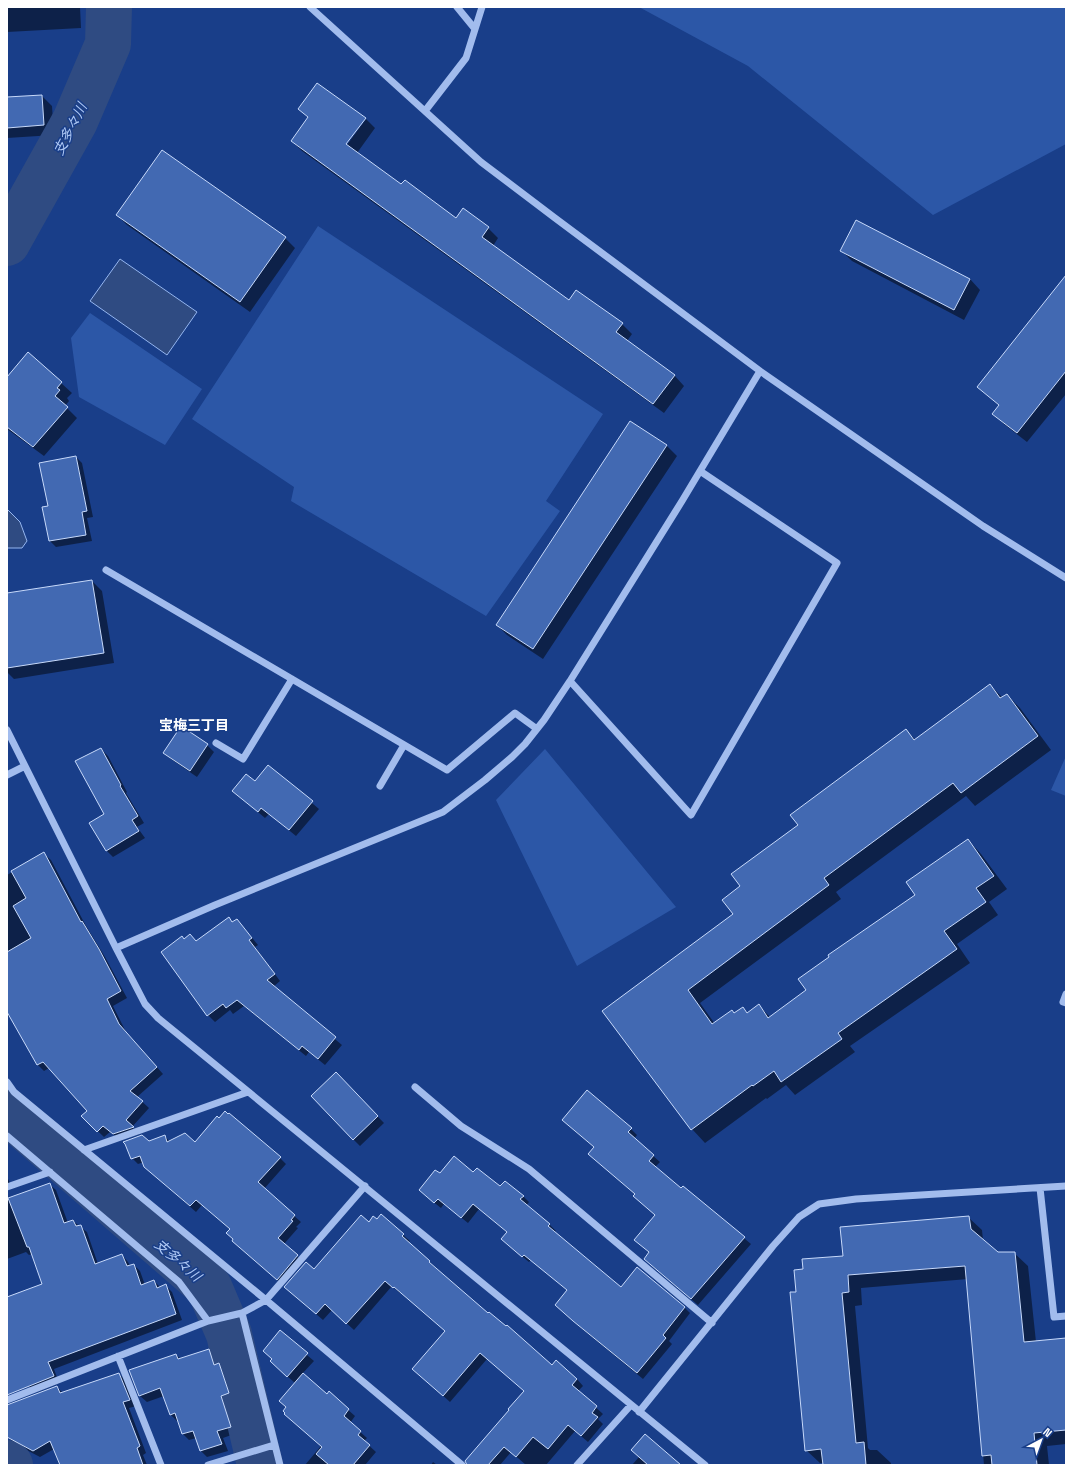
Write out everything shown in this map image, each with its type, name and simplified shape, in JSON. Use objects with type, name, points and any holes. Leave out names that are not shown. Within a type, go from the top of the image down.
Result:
[{"type":"street","points":[[310,7],[481,162],[760,371],[983,526],[1066,578]]},
{"type":"street","points":[[457,7],[475,29]]},
{"type":"street","points":[[425,111],[466,58],[482,7]]},
{"type":"street","points":[[116,948],[215,905],[443,812],[480,785],[512,757],[525,744],[570,681],[760,371]]},
{"type":"street","points":[[570,681],[691,815],[837,563],[700,471]]},
{"type":"street","points":[[106,570],[447,770],[515,713],[537,728]]},
{"type":"street","points":[[216,743],[243,759],[292,679]]},
{"type":"street","points":[[7,730],[116,948],[149,1009],[248,1092],[705,1465]]},
{"type":"street","points":[[380,786],[404,745]]},
{"type":"street","points":[[7,775],[25,766]]},
{"type":"street","points":[[1066,994],[1063,1002],[1066,1003]]},
{"type":"street","points":[[7,1082],[14,1092],[266,1300],[462,1465]]},
{"type":"street","points":[[415,1087],[461,1126],[529,1170],[712,1323]]},
{"type":"street","points":[[84,1150],[248,1092]]},
{"type":"street","points":[[7,1136],[179,1282],[208,1321]]},
{"type":"street","points":[[7,1187],[50,1172]]},
{"type":"street","points":[[7,1400],[208,1321],[242,1313],[266,1300],[365,1186]]},
{"type":"street","points":[[639,1412],[773,1246],[799,1217],[820,1204],[856,1199],[1066,1186]]},
{"type":"street","points":[[1040,1188],[1054,1317],[1066,1316]]},
{"type":"street","points":[[242,1313],[280,1465]]},
{"type":"street","points":[[118,1356],[161,1465]]},
{"type":"street","points":[[577,1465],[631,1405]]},
{"type":"street","points":[[208,1465],[274,1445]]},
{"type":"shaded area","points":[[639,7],[1066,7],[1066,144],[933,215],[748,66]]},
{"type":"shaded area","points":[[318,226],[603,414],[546,501],[560,511],[486,616],[291,501],[294,487],[192,419]]},
{"type":"shaded area","points":[[120,259],[197,312],[167,355],[90,301]]},
{"type":"shaded area","points":[[90,313],[202,389],[165,445],[79,397],[71,338]]},
{"type":"shaded area","points":[[7,509],[20,522],[27,541],[22,548],[7,548]]},
{"type":"shaded area","points":[[545,749],[676,907],[577,966],[496,800]]},
{"type":"shaded area","points":[[1066,756],[1066,796],[1051,790]]},
{"type":"building","points":[[317,83],[366,118],[346,144],[401,184],[405,180],[456,218],[463,208],[489,227],[482,237],[569,300],[576,290],[623,323],[616,332],[675,375],[653,404],[291,141],[308,117],[298,109]]},
{"type":"building","points":[[42,95],[44,125],[7,128],[7,97]]},
{"type":"building","points":[[162,150],[286,237],[240,302],[116,215]]},
{"type":"building","points":[[856,220],[970,279],[954,310],[840,251]]},
{"type":"building","points":[[1066,275],[1066,371],[1017,433],[992,414],[999,405],[977,387]]},
{"type":"building","points":[[28,352],[62,382],[57,388],[60,390],[55,396],[68,407],[33,447],[7,427],[7,377]]},
{"type":"building","points":[[630,421],[667,445],[533,649],[496,625]]},
{"type":"building","points":[[76,456],[87,511],[82,512],[86,535],[49,541],[42,507],[48,506],[39,463]]},
{"type":"building","points":[[92,580],[104,653],[7,668],[7,593]]},
{"type":"building","points":[[990,684],[1000,698],[1007,694],[1038,736],[961,793],[953,783],[824,878],[829,885],[688,990],[712,1024],[732,1010],[734,1013],[743,1007],[747,1013],[759,1004],[768,1018],[806,990],[798,979],[829,957],[828,955],[915,895],[906,882],[968,839],[994,876],[976,888],[986,902],[944,931],[957,949],[838,1033],[842,1039],[781,1082],[774,1071],[753,1086],[752,1085],[691,1130],[602,1011],[733,914],[722,900],[740,886],[731,874],[798,825],[790,815],[906,729],[914,740]]},
{"type":"building","points":[[181,726],[208,744],[190,771],[163,753]]},
{"type":"building","points":[[101,748],[121,785],[120,786],[138,816],[132,820],[139,831],[106,851],[89,823],[104,814],[75,761]]},
{"type":"building","points":[[268,765],[313,801],[289,830],[261,808],[258,812],[232,791],[246,774],[255,781]]},
{"type":"building","points":[[44,852],[81,922],[82,921],[99,949],[121,991],[107,999],[119,1024],[157,1067],[130,1091],[143,1101],[126,1120],[134,1127],[113,1134],[103,1126],[97,1132],[81,1116],[87,1111],[43,1062],[37,1065],[7,1012],[7,952],[31,938],[13,906],[26,898],[11,871]]},
{"type":"building","points":[[229,917],[232,922],[237,919],[252,938],[249,940],[275,974],[267,980],[336,1037],[318,1059],[302,1046],[299,1050],[237,1000],[226,1008],[223,1004],[207,1016],[161,952],[182,936],[184,939],[190,934],[196,941]]},
{"type":"building","points":[[336,1072],[378,1116],[353,1140],[311,1096]]},
{"type":"building","points":[[587,1090],[632,1128],[628,1132],[654,1155],[649,1161],[681,1188],[683,1186],[745,1237],[691,1299],[644,1259],[649,1252],[634,1240],[655,1215],[633,1196],[635,1194],[588,1154],[594,1147],[562,1120]]},
{"type":"building","points":[[225,1111],[281,1157],[258,1182],[295,1215],[291,1220],[293,1221],[278,1238],[298,1255],[277,1280],[232,1241],[233,1239],[226,1233],[230,1229],[196,1200],[190,1206],[144,1167],[140,1156],[131,1159],[123,1142],[142,1135],[149,1141],[165,1135],[167,1142],[185,1133],[195,1142],[217,1116],[219,1118]]},
{"type":"building","points":[[454,1156],[473,1172],[477,1168],[500,1186],[505,1181],[524,1196],[520,1199],[550,1224],[548,1226],[621,1287],[637,1267],[685,1307],[663,1335],[666,1338],[637,1373],[555,1305],[567,1290],[524,1255],[522,1257],[501,1239],[507,1232],[473,1204],[461,1218],[438,1199],[434,1203],[419,1190],[435,1170],[440,1173]]},
{"type":"building","points":[[50,1183],[64,1223],[73,1220],[76,1226],[81,1225],[95,1264],[122,1254],[127,1266],[134,1264],[141,1285],[154,1280],[157,1288],[166,1284],[176,1314],[48,1362],[54,1376],[7,1395],[7,1297],[42,1284],[29,1247],[27,1247],[8,1198]]},
{"type":"building","points":[[381,1214],[404,1234],[402,1236],[430,1261],[429,1262],[488,1313],[489,1312],[506,1326],[507,1325],[552,1365],[556,1360],[577,1379],[572,1385],[597,1406],[592,1413],[598,1417],[581,1436],[568,1425],[548,1449],[533,1437],[516,1457],[504,1447],[488,1465],[467,1465],[465,1461],[524,1391],[480,1353],[443,1396],[412,1369],[445,1331],[385,1281],[346,1324],[325,1304],[316,1314],[284,1287],[306,1262],[314,1269],[361,1215],[369,1222],[373,1216],[377,1219]]},
{"type":"building","points":[[969,1216],[971,1229],[998,1252],[1015,1252],[1024,1342],[1066,1338],[1066,1430],[1034,1433],[1037,1465],[992,1465],[991,1455],[982,1456],[965,1266],[848,1275],[849,1292],[842,1293],[856,1443],[864,1442],[866,1465],[823,1465],[821,1449],[805,1451],[790,1292],[796,1292],[794,1270],[803,1269],[802,1259],[843,1256],[840,1227]]},
{"type":"building","points":[[280,1330],[308,1353],[287,1377],[270,1361],[272,1359],[263,1351]]},
{"type":"building","points":[[209,1349],[214,1365],[219,1363],[229,1393],[221,1396],[231,1427],[217,1431],[222,1444],[200,1451],[193,1431],[182,1434],[175,1413],[170,1415],[160,1388],[139,1396],[129,1370],[176,1354],[178,1359]]},
{"type":"building","points":[[119,1373],[130,1400],[123,1402],[140,1446],[137,1448],[143,1465],[60,1465],[50,1441],[33,1451],[7,1437],[7,1405],[57,1386],[60,1393]]},
{"type":"building","points":[[303,1373],[327,1394],[329,1391],[349,1409],[344,1416],[361,1431],[358,1435],[370,1445],[353,1465],[329,1465],[316,1454],[322,1447],[284,1414],[285,1413],[283,1411],[286,1407],[279,1401]]},
{"type":"building","points":[[645,1434],[681,1465],[648,1465],[631,1450]]},
{"type":"waterway","name":"支多々川","points":[[7,243],[75,121],[108,44],[109,7]]},
{"type":"waterway","name":"支多々川","points":[[7,1112],[209,1287],[229,1334],[260,1465]]},
{"type":"district","name":"宝梅三丁目","points":[[194,725]]}]
